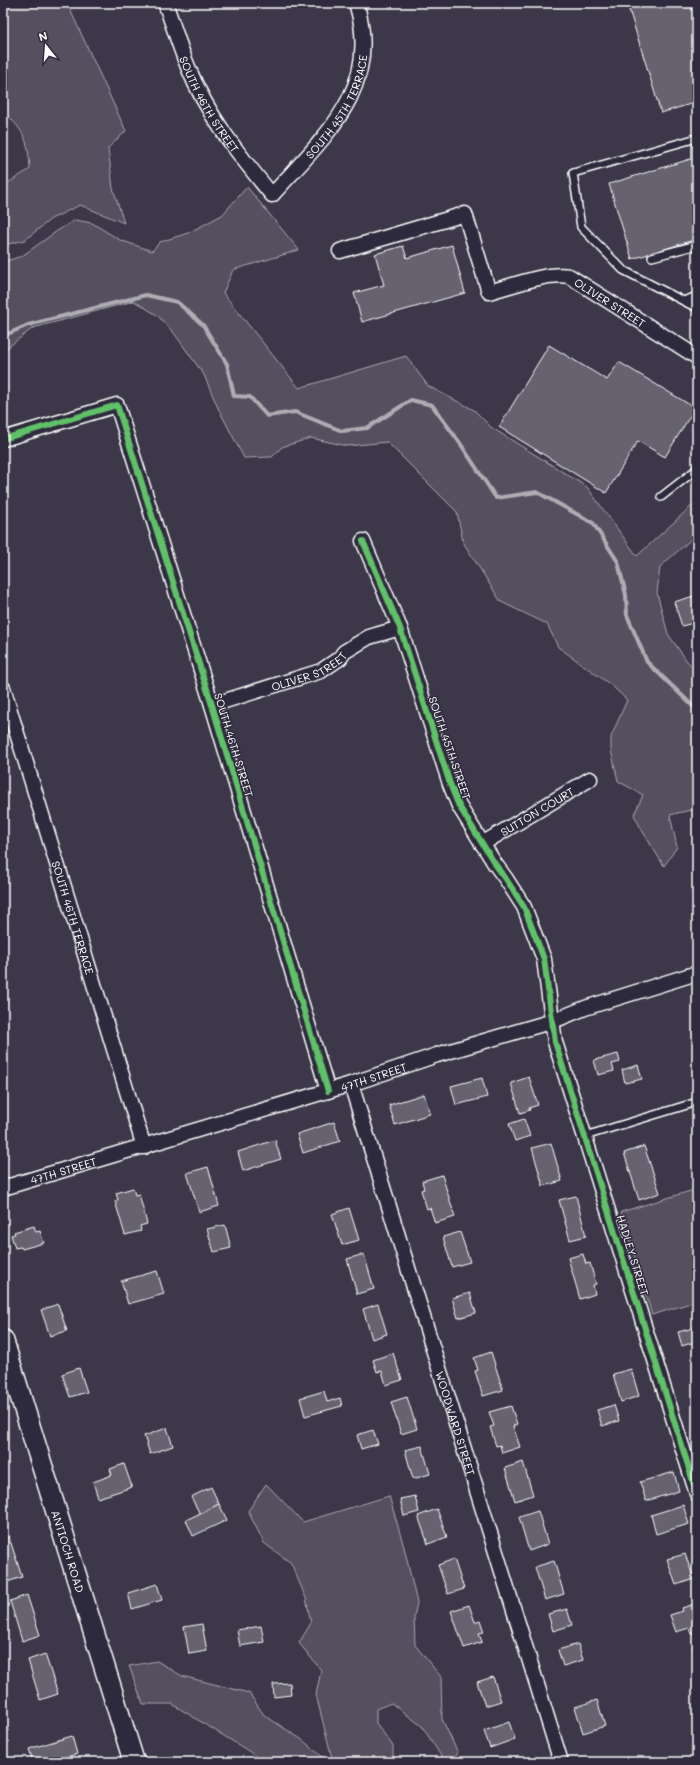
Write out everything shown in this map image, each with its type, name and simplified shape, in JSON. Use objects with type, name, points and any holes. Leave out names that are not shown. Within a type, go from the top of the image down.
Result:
[{"type":"main road","name":"ANTIOCH ROAD","points":[[3,1340],[9,1380],[134,1762]]},
{"type":"street","name":"SOUTH 46TH STREET","points":[[165,3],[188,68],[214,119],[236,152],[272,194]]},
{"type":"street","name":"SOUTH 45TH TERRACE","points":[[272,194],[334,126],[356,84],[363,55],[362,29],[356,3]]},
{"type":"street","name":"OLIVER STREET","points":[[340,251],[465,214],[489,292],[560,274],[569,276],[697,357]]},
{"type":"street","name":"SOUTH 46TH STREET","points":[[3,439],[117,405],[212,705],[328,1091]]},
{"type":"street","name":"SOUTH 45TH STREET","points":[[364,541],[400,628],[450,784],[459,806],[482,844],[524,907],[544,959],[553,1021]]},
{"type":"street","name":"OLIVER STREET","points":[[212,705],[321,671],[340,658],[344,652],[369,637],[400,628]]},
{"type":"street","name":"SOUTH 46TH TERRACE","points":[[3,688],[144,1147]]},
{"type":"street","name":"SUTTON COURT","points":[[482,844],[590,779]]},
{"type":"street","name":"47TH STREET","points":[[3,1188],[351,1084],[452,1051],[553,1021],[585,1008],[697,973]]},
{"type":"street","name":"HADLEY STREET","points":[[553,1021],[555,1042],[697,1494]]},
{"type":"street","name":"WOODWARD STREET","points":[[351,1084],[561,1762]]},
{"type":"lane","points":[[697,138],[573,173],[581,227],[623,270],[697,308]]},
{"type":"lane","points":[[652,257],[697,245]]},
{"type":"lane","points":[[684,301],[697,296]]},
{"type":"lane","points":[[661,497],[697,470]]},
{"type":"lane","points":[[585,1136],[697,1102]]},
{"type":"shaded area","points":[[3,3],[67,3],[126,131],[108,148],[113,188],[124,223],[80,205],[51,219],[25,240],[3,244],[3,186],[30,169],[28,150],[24,137],[21,131],[3,111]]},
{"type":"shaded area","points":[[247,187],[299,250],[233,270],[223,293],[299,388],[406,356],[428,386],[474,410],[492,428],[587,487],[637,556],[697,501],[697,534],[660,567],[657,593],[668,634],[687,661],[697,671],[697,816],[690,810],[670,815],[677,847],[664,866],[634,815],[643,795],[618,781],[611,750],[611,737],[627,700],[611,685],[558,647],[547,624],[501,602],[463,542],[457,512],[387,442],[347,446],[311,438],[282,447],[272,457],[244,458],[218,408],[204,375],[174,333],[157,315],[134,301],[33,328],[3,351],[3,262],[22,256],[75,220],[92,223],[120,240],[152,251],[160,242],[188,233],[222,215]]},
{"type":"shaded area","points":[[697,1189],[697,1301],[652,1315],[621,1212]]},
{"type":"shaded area","points":[[266,1484],[303,1522],[389,1496],[404,1547],[417,1603],[414,1617],[415,1645],[441,1677],[442,1719],[458,1753],[451,1762],[443,1759],[422,1726],[391,1703],[376,1709],[376,1723],[393,1746],[393,1759],[384,1762],[333,1762],[316,1695],[321,1670],[299,1643],[311,1623],[306,1598],[291,1563],[264,1543],[248,1511]]},
{"type":"shaded area","points":[[157,1661],[182,1676],[249,1693],[264,1715],[301,1739],[329,1762],[262,1762],[250,1752],[172,1704],[143,1704],[129,1666]]},
{"type":"building","points":[[627,3],[697,3],[697,102],[661,113]]},
{"type":"building","points":[[3,129],[8,132],[3,140]]},
{"type":"building","points":[[697,157],[697,239],[632,259],[609,184]]},
{"type":"building","points":[[452,245],[465,293],[362,322],[354,293],[384,285],[375,254],[403,246],[407,258]]},
{"type":"building","points":[[549,345],[607,380],[619,362],[695,408],[665,457],[638,441],[606,493],[499,427]]},
{"type":"building","points":[[697,595],[697,622],[682,626],[674,602]]},
{"type":"building","points":[[618,1054],[620,1062],[612,1064],[614,1071],[598,1075],[594,1060]]},
{"type":"building","points":[[638,1065],[642,1079],[625,1083],[622,1070]]},
{"type":"building","points":[[529,1077],[538,1105],[529,1108],[530,1110],[520,1113],[511,1083]]},
{"type":"building","points":[[482,1078],[487,1097],[456,1105],[451,1086]]},
{"type":"building","points":[[424,1094],[430,1114],[395,1125],[389,1105]]},
{"type":"building","points":[[524,1119],[530,1136],[515,1141],[509,1124]]},
{"type":"building","points":[[334,1122],[340,1141],[303,1153],[297,1134]]},
{"type":"building","points":[[275,1140],[281,1159],[243,1171],[238,1152]]},
{"type":"building","points":[[551,1143],[562,1181],[543,1186],[532,1148]]},
{"type":"building","points":[[644,1146],[660,1193],[639,1200],[624,1153]]},
{"type":"building","points":[[208,1167],[219,1206],[199,1212],[187,1173]]},
{"type":"building","points":[[442,1175],[455,1217],[435,1223],[430,1208],[427,1209],[421,1190],[424,1189],[422,1181]]},
{"type":"building","points":[[133,1188],[135,1195],[139,1194],[147,1224],[140,1226],[141,1231],[125,1235],[115,1201],[118,1200],[116,1193]]},
{"type":"building","points":[[576,1196],[586,1236],[570,1240],[559,1200]]},
{"type":"building","points":[[349,1208],[359,1240],[342,1245],[332,1214]]},
{"type":"building","points":[[225,1225],[231,1248],[214,1252],[207,1229]]},
{"type":"building","points":[[34,1226],[36,1232],[40,1231],[44,1243],[22,1249],[21,1247],[15,1248],[11,1235],[15,1234],[14,1232]]},
{"type":"building","points":[[460,1232],[470,1262],[452,1267],[443,1237]]},
{"type":"building","points":[[364,1254],[374,1289],[357,1294],[347,1259]]},
{"type":"building","points":[[583,1254],[586,1264],[590,1263],[596,1284],[593,1285],[595,1294],[580,1299],[568,1258]]},
{"type":"building","points":[[157,1271],[164,1294],[128,1304],[121,1281]]},
{"type":"building","points":[[470,1293],[476,1313],[458,1318],[452,1298]]},
{"type":"building","points":[[58,1304],[67,1331],[50,1336],[41,1310]]},
{"type":"building","points":[[378,1304],[387,1334],[372,1339],[363,1309]]},
{"type":"building","points":[[697,1327],[697,1341],[682,1346],[678,1332]]},
{"type":"building","points":[[491,1352],[503,1390],[483,1396],[475,1371],[478,1370],[474,1358]]},
{"type":"building","points":[[393,1353],[402,1380],[386,1385],[382,1371],[377,1372],[373,1360]]},
{"type":"building","points":[[79,1368],[87,1392],[70,1397],[62,1374]]},
{"type":"building","points":[[631,1369],[639,1396],[621,1402],[613,1374]]},
{"type":"building","points":[[324,1391],[327,1402],[340,1398],[342,1406],[305,1416],[300,1398]]},
{"type":"building","points":[[407,1397],[417,1429],[401,1434],[391,1402]]},
{"type":"building","points":[[614,1405],[619,1421],[602,1426],[597,1410]]},
{"type":"building","points":[[511,1406],[517,1424],[513,1426],[520,1447],[502,1453],[500,1445],[496,1446],[490,1427],[494,1426],[489,1412]]},
{"type":"building","points":[[167,1428],[173,1446],[150,1454],[144,1436]]},
{"type":"building","points":[[373,1430],[378,1444],[361,1449],[357,1435]]},
{"type":"building","points":[[422,1446],[430,1474],[413,1479],[405,1450]]},
{"type":"building","points":[[523,1462],[533,1495],[515,1501],[505,1468]]},
{"type":"building","points":[[124,1464],[132,1487],[98,1498],[93,1482],[112,1475],[110,1469]]},
{"type":"building","points":[[674,1472],[679,1491],[646,1501],[640,1482]]},
{"type":"building","points":[[211,1487],[219,1504],[200,1514],[191,1497]]},
{"type":"building","points":[[415,1496],[419,1512],[404,1516],[400,1499]]},
{"type":"building","points":[[219,1504],[227,1520],[193,1536],[186,1520]]},
{"type":"building","points":[[683,1505],[689,1524],[656,1534],[651,1515]]},
{"type":"building","points":[[437,1509],[447,1537],[428,1544],[418,1516]]},
{"type":"building","points":[[538,1511],[548,1544],[529,1551],[519,1517]]},
{"type":"building","points":[[9,1537],[22,1577],[4,1583],[3,1539]]},
{"type":"building","points":[[685,1554],[694,1579],[676,1585],[667,1559]]},
{"type":"building","points":[[454,1559],[464,1589],[448,1594],[438,1565]]},
{"type":"building","points":[[554,1561],[564,1594],[545,1600],[535,1567]]},
{"type":"building","points":[[157,1584],[162,1600],[132,1609],[128,1593]]},
{"type":"building","points":[[27,1595],[40,1635],[22,1641],[10,1601]]},
{"type":"building","points":[[697,1603],[697,1632],[691,1634],[689,1628],[676,1632],[670,1615],[683,1611],[682,1608]]},
{"type":"building","points":[[469,1605],[475,1622],[480,1620],[484,1632],[479,1633],[482,1642],[464,1648],[451,1611]]},
{"type":"building","points":[[567,1609],[572,1625],[553,1631],[548,1614]]},
{"type":"building","points":[[202,1624],[207,1651],[189,1654],[184,1627]]},
{"type":"building","points":[[261,1626],[264,1642],[240,1646],[237,1630]]},
{"type":"building","points":[[578,1644],[583,1660],[563,1666],[558,1650]]},
{"type":"building","points":[[697,1646],[697,1663],[692,1647]]},
{"type":"building","points":[[45,1654],[58,1694],[40,1700],[28,1660]]},
{"type":"building","points":[[493,1677],[501,1701],[485,1706],[477,1682]]},
{"type":"building","points":[[290,1683],[291,1695],[274,1697],[273,1684]]},
{"type":"building","points":[[597,1700],[605,1726],[583,1733],[575,1707]]},
{"type":"building","points":[[509,1722],[515,1739],[490,1748],[484,1731]]},
{"type":"building","points":[[72,1736],[77,1754],[49,1762],[33,1762],[29,1749]]},
{"type":"waterway","points":[[3,336],[28,325],[146,295],[177,302],[203,325],[227,364],[234,396],[250,397],[267,416],[295,412],[342,431],[367,428],[411,400],[432,405],[460,443],[496,498],[537,492],[593,523],[618,562],[626,595],[627,615],[647,662],[697,710]]},
{"type":"cycle path","points":[[3,439],[117,405],[212,705],[328,1091]]},
{"type":"cycle path","points":[[363,541],[400,628],[450,784],[459,806],[524,907],[544,959],[555,1042],[697,1494]]}]
